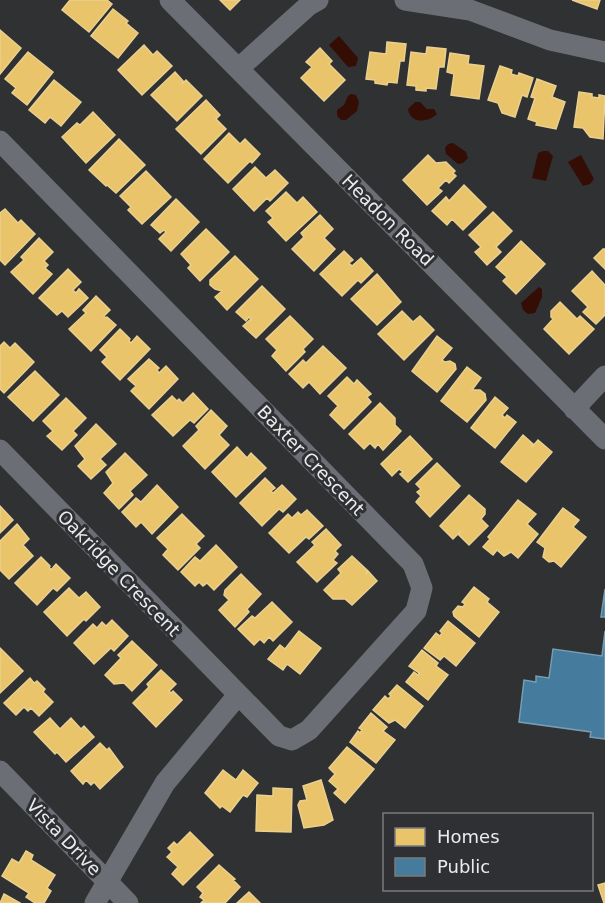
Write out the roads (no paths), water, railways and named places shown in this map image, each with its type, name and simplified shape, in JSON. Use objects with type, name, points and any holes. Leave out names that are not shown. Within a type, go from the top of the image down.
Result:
[{"type":"street","name":"Headon Road","points":[[170,0],[605,439]]},
{"type":"street","points":[[239,68],[309,5],[318,0]]},
{"type":"street","points":[[405,0],[470,10],[550,40],[605,52]]},
{"type":"street","name":"Baxter Crescent","points":[[0,141],[413,564],[422,588],[416,611],[309,730],[292,740],[279,736],[238,695]]},
{"type":"street","points":[[574,409],[605,376]]},
{"type":"street","name":"Oakridge Crescent","points":[[0,450],[238,695]]},
{"type":"street","points":[[95,903],[165,783],[238,695]]},
{"type":"street","name":"Vista Drive","points":[[0,771],[128,903]]}]
